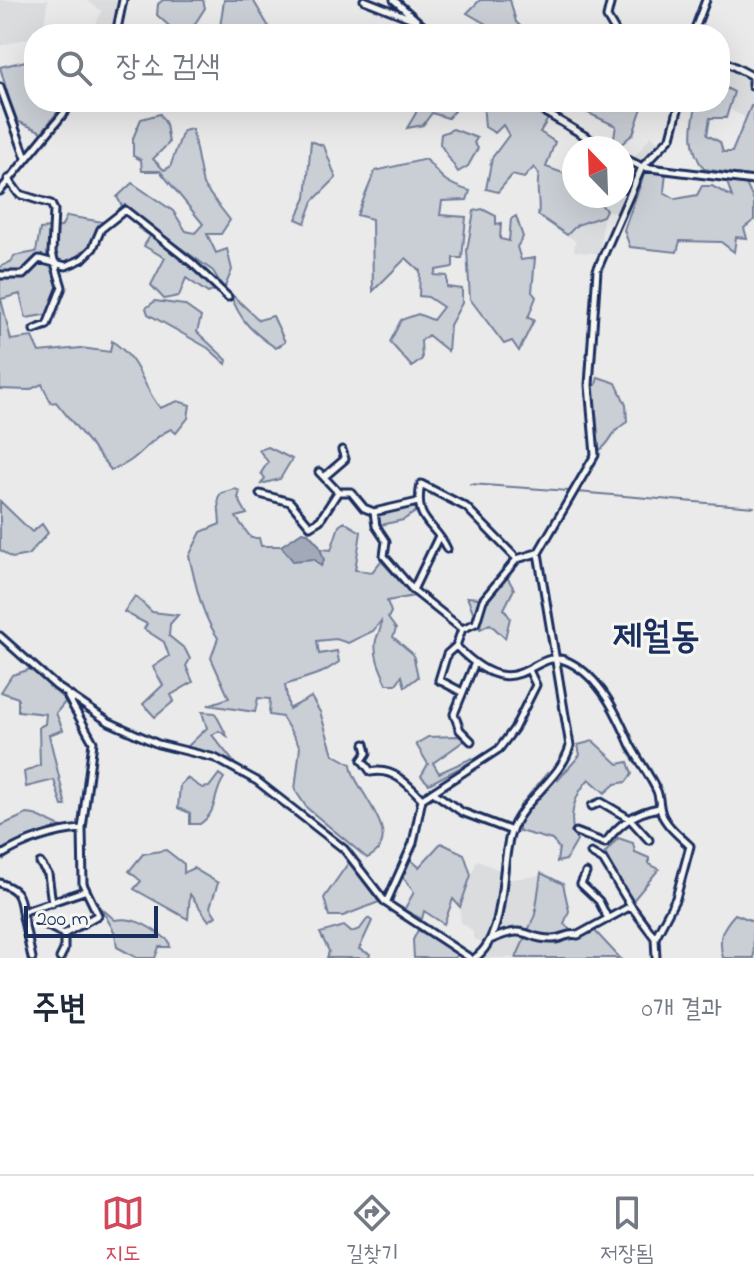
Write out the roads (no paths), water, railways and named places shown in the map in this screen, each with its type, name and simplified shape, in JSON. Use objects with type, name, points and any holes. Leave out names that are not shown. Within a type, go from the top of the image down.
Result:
[{"type":"street","points":[[118,24],[123,0]]},
{"type":"street","points":[[364,0],[415,20]]},
{"type":"street","points":[[394,0],[420,24]]},
{"type":"street","points":[[611,0],[607,17],[611,24]]},
{"type":"street","points":[[696,24],[704,0]]},
{"type":"street","points":[[730,64],[752,76],[752,86]]},
{"type":"street","points":[[0,87],[26,158]]},
{"type":"street","points":[[0,191],[65,112]]},
{"type":"street","points":[[545,112],[585,136]]},
{"type":"street","points":[[0,636],[65,693],[136,736],[215,758],[257,781],[344,849],[386,903],[472,958],[486,950],[506,878],[512,831],[570,746],[538,553],[595,455],[589,385],[594,280],[642,167],[671,137],[677,112]]},
{"type":"street","points":[[634,163],[642,167],[754,181]]},
{"type":"street","points":[[8,179],[19,194],[51,204],[54,210],[55,264],[62,287],[47,325],[34,330]]},
{"type":"street","points":[[0,275],[23,275],[39,259],[66,266],[82,259],[93,248],[101,229],[125,210],[192,263],[228,297]]},
{"type":"street","points":[[324,477],[345,459],[342,450]]},
{"type":"street","points":[[319,472],[338,492],[351,492],[364,508],[374,512],[418,502]]},
{"type":"street","points":[[447,549],[424,521],[418,502],[421,484],[466,507],[517,559]]},
{"type":"street","points":[[260,494],[283,497],[310,526],[320,520],[338,492]]},
{"type":"street","points":[[374,512],[374,521],[386,541],[384,556],[388,564],[413,590],[462,629]]},
{"type":"street","points":[[413,590],[438,538]]},
{"type":"street","points":[[462,692],[439,680],[447,654],[456,646],[462,629],[476,623],[483,600],[517,559],[538,553]]},
{"type":"street","points":[[456,646],[474,665],[488,674],[507,677],[556,660],[569,662],[607,697],[658,793],[659,808],[665,820],[690,846],[676,898],[655,938],[656,958]]},
{"type":"street","points":[[471,741],[460,730],[454,714],[474,665]]},
{"type":"street","points":[[386,903],[415,839],[422,799],[499,749],[507,740],[536,685],[529,670]]},
{"type":"street","points":[[64,934],[98,915],[84,891],[82,829],[93,742],[65,693]]},
{"type":"street","points":[[365,744],[367,753],[362,760],[371,772],[380,770],[403,778],[422,799]]},
{"type":"street","points":[[433,792],[462,812],[512,831]]},
{"type":"street","points":[[592,806],[601,802],[630,819],[649,840]]},
{"type":"street","points":[[576,832],[605,843],[630,819],[659,808]]},
{"type":"street","points":[[0,856],[13,848],[61,831],[82,829]]},
{"type":"street","points":[[591,853],[603,860],[655,938]]},
{"type":"street","points":[[40,863],[48,874],[52,903]]},
{"type":"street","points":[[586,873],[581,884],[599,901],[608,919]]},
{"type":"street","points":[[0,883],[11,885],[21,896],[32,958]]},
{"type":"street","points":[[22,912],[84,891]]},
{"type":"street","points":[[490,940],[523,930],[552,940],[571,933],[578,935],[631,906]]},
{"type":"street","points":[[46,925],[64,934]]},
{"type":"street","points":[[60,958],[64,934]]},
{"type":"water","points":[[302,532],[308,533],[319,545],[324,560],[321,566],[314,559],[293,561],[281,546]]},
{"type":"waterway","points":[[470,484],[569,491]]},
{"type":"waterway","points":[[577,492],[754,507]]},
{"type":"district","name":"제월동","points":[[656,634]]}]
